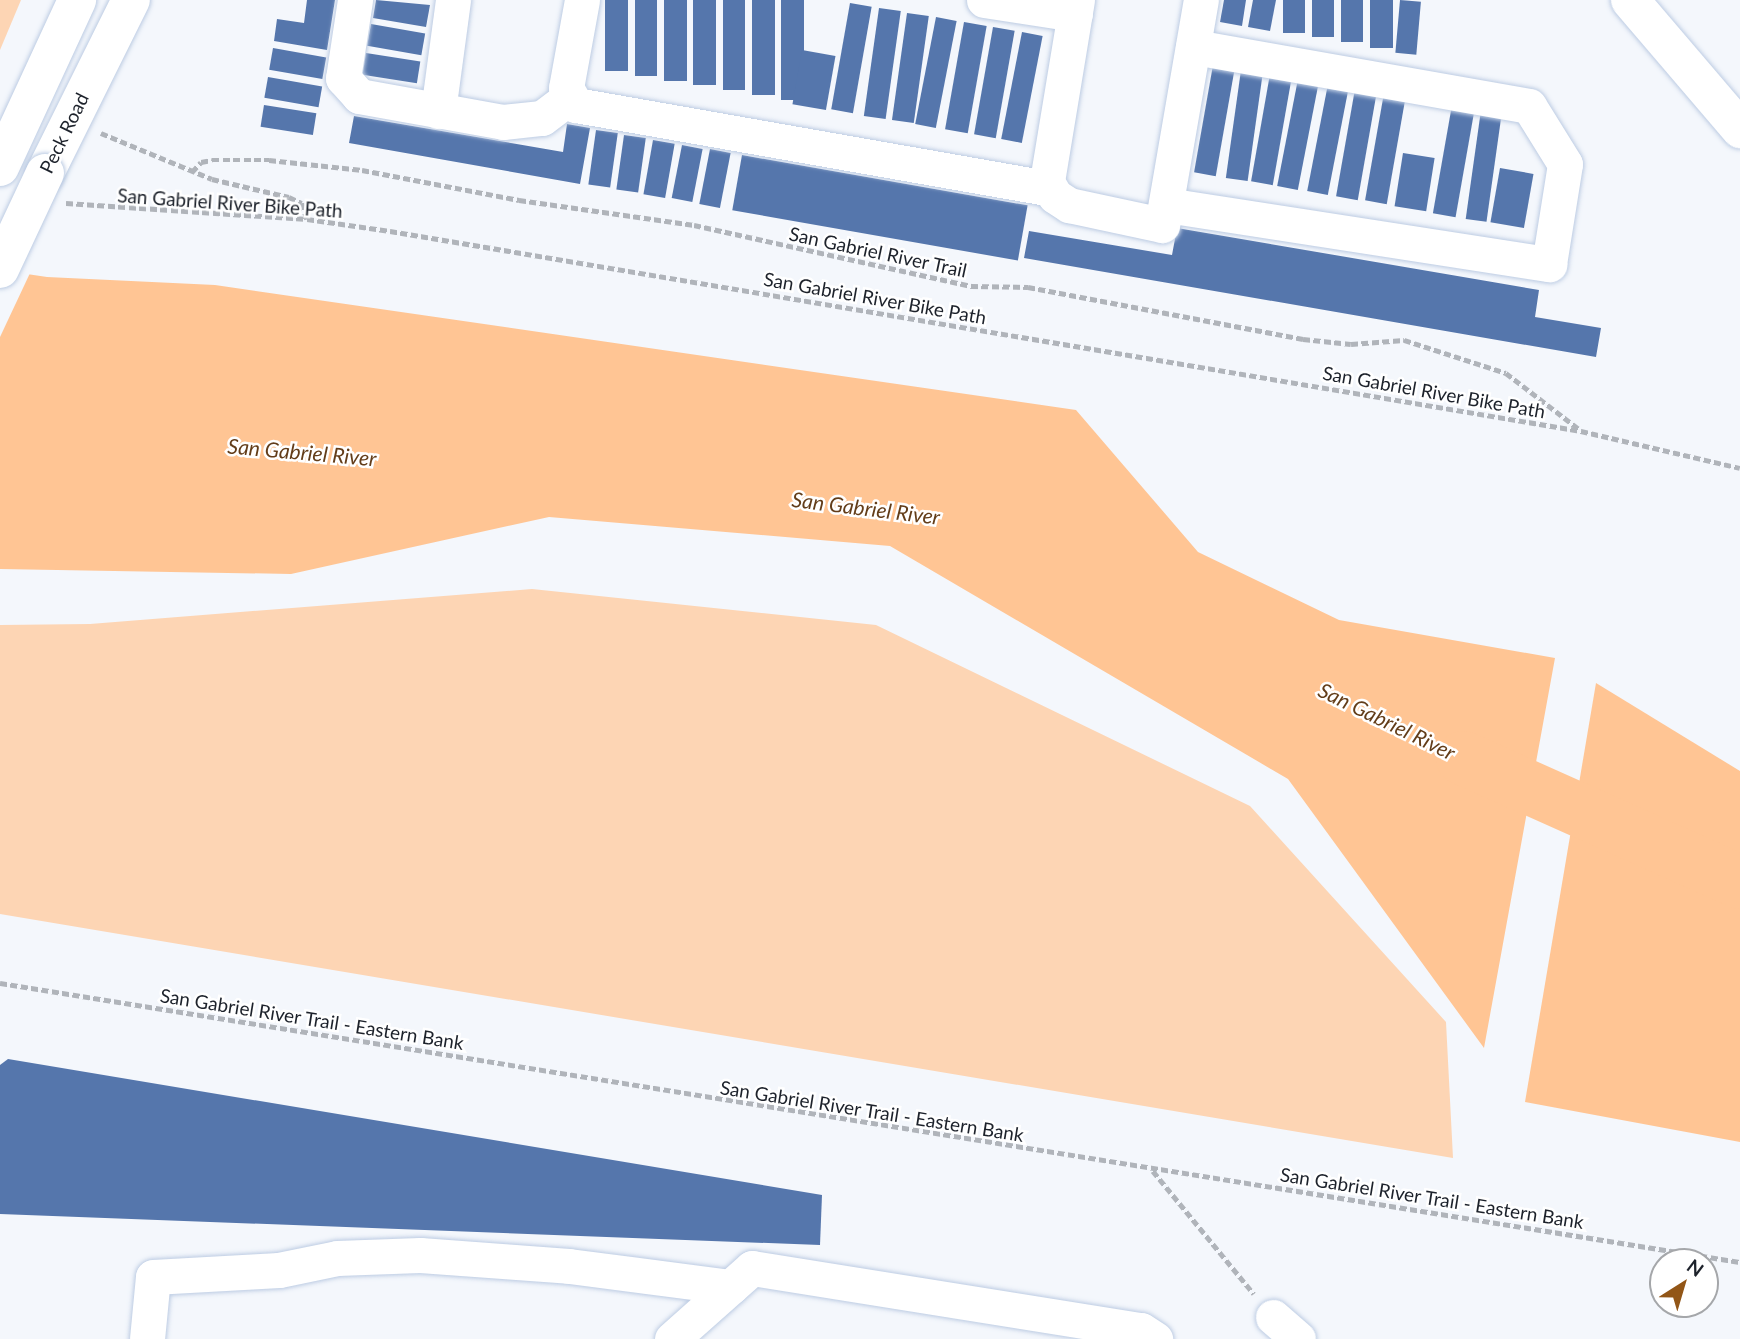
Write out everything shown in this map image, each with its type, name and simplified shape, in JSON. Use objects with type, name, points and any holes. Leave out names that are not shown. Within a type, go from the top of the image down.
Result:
[{"type":"main road","points":[[0,166],[77,0]]},
{"type":"main road","name":"Peck Road","points":[[0,269],[48,187],[70,119],[131,0]]},
{"type":"main road","points":[[1630,0],[1740,129]]},
{"type":"lane","points":[[355,0],[343,78],[348,89],[359,96],[438,111],[520,121],[542,118],[569,99]]},
{"type":"lane","points":[[438,111],[453,0]]},
{"type":"lane","points":[[582,0],[566,88],[569,99],[576,105],[1049,188],[1069,205],[1162,225],[1200,0]]},
{"type":"lane","points":[[984,0],[1076,7],[1049,188]]},
{"type":"lane","points":[[1166,205],[1549,264],[1565,164],[1529,106],[1193,47]]},
{"type":"lane","points":[[147,1339],[153,1278],[279,1270],[337,1258],[420,1255],[555,1265],[731,1287]]},
{"type":"lane","points":[[671,1339],[752,1268],[1141,1331],[1155,1339]]},
{"type":"path","points":[[70,119],[192,172],[289,197],[302,203],[307,219]]},
{"type":"path","name":"San Gabriel River Trail","points":[[192,172],[201,162],[223,160],[269,160],[362,170],[519,200],[694,225],[971,286],[1028,287],[1303,339],[1358,344],[1404,340],[1506,373],[1581,431]]},
{"type":"path","name":"San Gabriel River Bike Path","points":[[48,187],[307,219],[1581,431],[1740,468]]},
{"type":"path","name":"San Gabriel River Trail - Eastern Bank","points":[[0,983],[1740,1262]]},
{"type":"path","points":[[1153,1170],[1285,1328]]},
{"type":"shaded area","points":[[0,0],[21,0],[0,50]]},
{"type":"shaded area","points":[[532,589],[876,625],[1250,806],[1446,1022],[1453,1158],[0,914],[0,625],[90,624]]},
{"type":"water","points":[[0,270],[47,277],[215,285],[1076,410],[1198,552],[1339,620],[1555,658],[1484,1048],[1288,779],[890,546],[549,517],[291,574],[0,569]]},
{"type":"water","points":[[1596,683],[1740,771],[1740,1142],[1525,1102]]},
{"type":"pier","points":[[0,267],[31,271],[0,337]]},
{"type":"building","points":[[307,0],[335,0],[327,50],[274,41],[277,19],[304,23]]},
{"type":"building","points":[[376,0],[430,5],[426,27],[373,18]]},
{"type":"building","points":[[605,0],[628,0],[628,71],[605,71]]},
{"type":"building","points":[[635,0],[657,0],[657,76],[635,76]]},
{"type":"building","points":[[664,0],[687,0],[687,81],[664,81]]},
{"type":"building","points":[[693,0],[716,0],[716,85],[693,85]]},
{"type":"building","points":[[723,0],[745,0],[745,90],[723,90]]},
{"type":"building","points":[[752,0],[775,0],[775,95],[752,95]]},
{"type":"building","points":[[781,0],[804,0],[804,100],[781,100]]},
{"type":"building","points":[[1224,0],[1246,0],[1242,26],[1220,22]]},
{"type":"building","points":[[1253,0],[1276,0],[1270,31],[1248,27]]},
{"type":"building","points":[[1283,0],[1305,0],[1305,33],[1283,33]]},
{"type":"building","points":[[1312,0],[1334,0],[1334,37],[1312,37]]},
{"type":"building","points":[[1341,0],[1363,0],[1363,42],[1341,42]]},
{"type":"building","points":[[1370,0],[1393,0],[1393,48],[1370,48]]},
{"type":"building","points":[[1400,0],[1421,2],[1416,55],[1395,53]]},
{"type":"building","points":[[850,3],[872,7],[853,113],[831,109]]},
{"type":"building","points":[[879,8],[901,11],[886,119],[864,116]]},
{"type":"building","points":[[907,13],[929,16],[914,123],[892,120]]},
{"type":"building","points":[[936,17],[957,21],[936,128],[915,124]]},
{"type":"building","points":[[964,22],[987,26],[968,133],[945,129]]},
{"type":"building","points":[[371,24],[425,34],[421,55],[367,46]]},
{"type":"building","points":[[993,27],[1015,31],[996,138],[974,134]]},
{"type":"building","points":[[1022,32],[1043,36],[1022,143],[1001,139]]},
{"type":"building","points":[[273,48],[326,57],[322,79],[269,70]]},
{"type":"building","points":[[802,50],[835,56],[826,110],[792,104]]},
{"type":"building","points":[[366,53],[420,62],[417,83],[363,75]]},
{"type":"building","points":[[1213,65],[1235,69],[1216,176],[1194,172]]},
{"type":"building","points":[[1241,70],[1263,73],[1248,181],[1226,178]]},
{"type":"building","points":[[1270,74],[1292,78],[1273,185],[1251,181]]},
{"type":"building","points":[[268,77],[322,87],[319,107],[264,98]]},
{"type":"building","points":[[1298,79],[1319,83],[1298,190],[1277,186]]},
{"type":"building","points":[[1328,84],[1349,88],[1328,195],[1307,191]]},
{"type":"building","points":[[1355,89],[1377,93],[1358,200],[1336,196]]},
{"type":"building","points":[[1384,93],[1406,97],[1387,204],[1365,200]]},
{"type":"building","points":[[264,105],[316,113],[313,135],[261,127]]},
{"type":"building","points":[[1452,105],[1475,109],[1456,217],[1433,213]]},
{"type":"building","points":[[1481,110],[1502,113],[1486,222],[1466,219]]},
{"type":"building","points":[[354,116],[563,152],[567,124],[590,128],[580,184],[349,143]]},
{"type":"building","points":[[596,130],[618,133],[610,188],[588,184]]},
{"type":"building","points":[[624,135],[646,138],[638,193],[616,189]]},
{"type":"building","points":[[653,140],[675,144],[665,198],[643,194]]},
{"type":"building","points":[[682,145],[703,149],[692,202],[672,198]]},
{"type":"building","points":[[710,149],[731,153],[720,208],[699,204]]},
{"type":"building","points":[[1403,153],[1435,158],[1426,211],[1395,206]]},
{"type":"building","points":[[742,155],[1028,205],[1018,261],[732,210]]},
{"type":"building","points":[[1500,168],[1533,174],[1524,228],[1490,222]]},
{"type":"building","points":[[1177,228],[1539,290],[1535,317],[1601,328],[1596,357],[1024,258],[1029,231],[1172,255]]},
{"type":"building","points":[[8,1059],[822,1195],[820,1245],[0,1214],[0,1065]]},
{"type":"waterway","name":"San Gabriel River","points":[[1463,758],[1740,882]]}]
